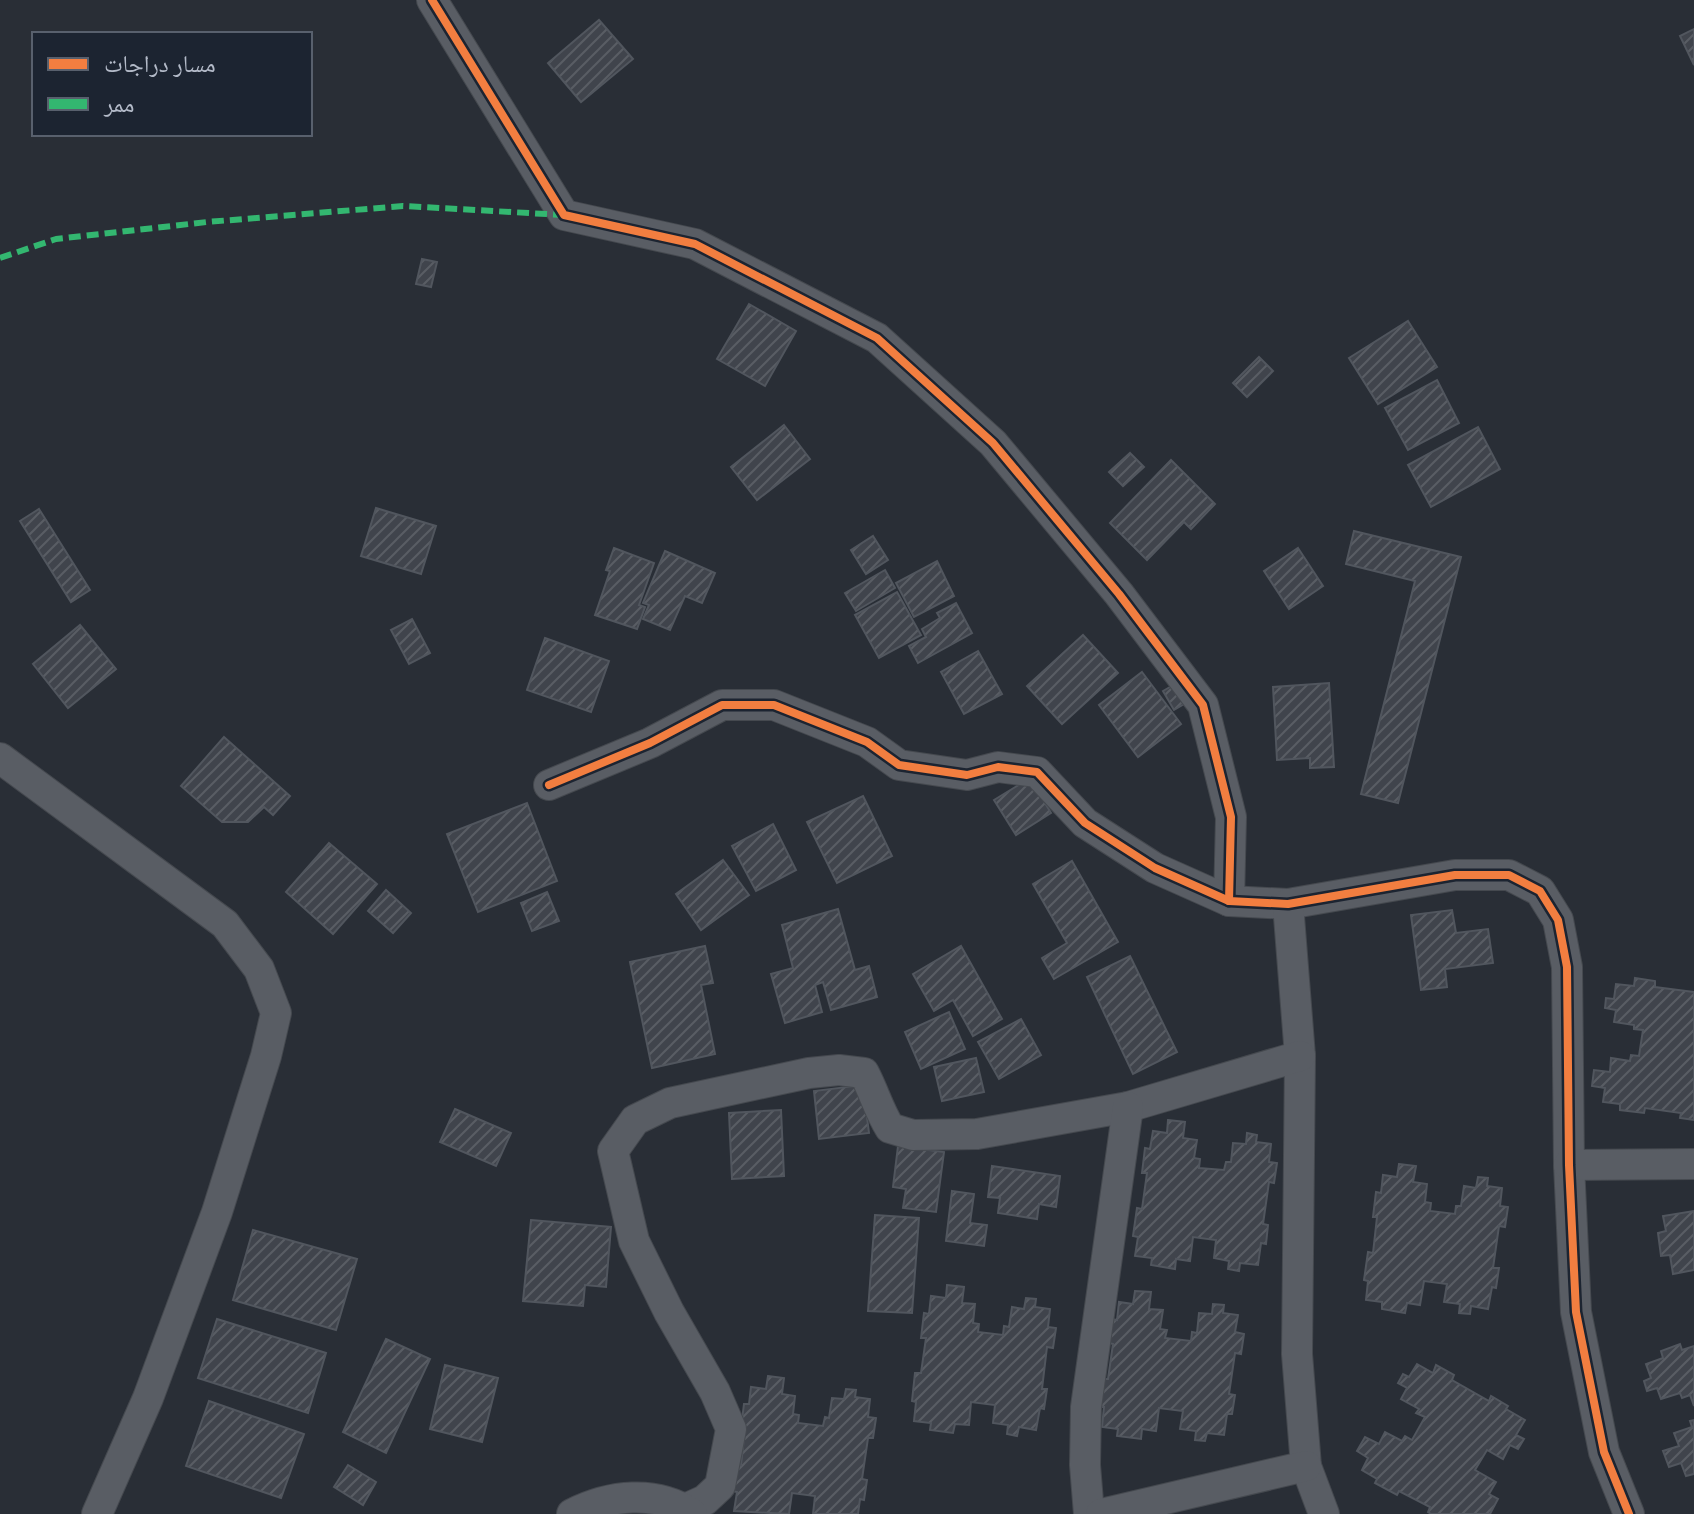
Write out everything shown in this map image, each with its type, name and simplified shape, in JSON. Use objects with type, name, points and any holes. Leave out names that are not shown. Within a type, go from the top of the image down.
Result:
[{"type":"street","points":[[432,0],[564,215],[695,244],[877,338],[993,443],[1119,594],[1203,705],[1231,817],[1229,901]]},
{"type":"street","points":[[549,785],[650,743],[722,705],[774,705],[867,742],[899,765],[967,775],[998,767],[1037,772],[1085,823],[1155,868],[1229,901],[1288,904],[1455,875],[1509,875],[1540,891],[1558,920],[1567,967],[1569,1165],[1576,1312],[1604,1452],[1629,1514]]},
{"type":"street","points":[[0,758],[225,924],[259,969],[276,1013],[266,1056],[217,1212],[148,1398],[97,1514]]},
{"type":"street","points":[[1288,904],[1300,1056],[1297,1354],[1306,1466],[1324,1514]]},
{"type":"street","points":[[572,1514],[622,1497],[660,1499],[688,1512],[720,1486],[731,1429],[715,1392],[669,1312],[634,1241],[613,1151],[635,1120],[670,1103],[809,1073],[839,1070],[864,1073],[890,1128],[913,1135],[977,1134],[1128,1107],[1300,1056]]},
{"type":"street","points":[[1089,1514],[1085,1465],[1086,1407],[1128,1107]]},
{"type":"street","points":[[1569,1165],[1694,1164]]},
{"type":"street","points":[[1101,1514],[1306,1466]]},
{"type":"building","points":[[599,20],[633,59],[581,102],[548,63]]},
{"type":"building","points":[[1694,29],[1694,65],[1680,36]]},
{"type":"building","points":[[422,259],[437,262],[431,287],[416,284]]},
{"type":"building","points":[[749,304],[796,331],[765,386],[717,359]]},
{"type":"building","points":[[1408,321],[1437,367],[1378,404],[1349,358]]},
{"type":"building","points":[[1259,357],[1273,371],[1247,397],[1233,383]]},
{"type":"building","points":[[1437,380],[1459,423],[1408,450],[1385,408]]},
{"type":"building","points":[[784,425],[810,459],[757,500],[731,467]]},
{"type":"building","points":[[1478,427],[1500,469],[1431,507],[1408,465]]},
{"type":"building","points":[[1130,453],[1144,467],[1123,486],[1109,472]]},
{"type":"building","points":[[1171,460],[1215,504],[1191,529],[1184,522],[1147,560],[1110,523]]},
{"type":"building","points":[[376,508],[436,526],[421,574],[361,556]]},
{"type":"building","points":[[39,509],[90,590],[71,602],[20,521]]},
{"type":"building","points":[[1354,531],[1461,557],[1398,803],[1361,794],[1415,581],[1346,564]]},
{"type":"building","points":[[873,536],[888,560],[866,574],[851,550]]},
{"type":"building","points":[[614,548],[654,563],[639,605],[645,607],[637,629],[595,615],[610,571],[606,570]]},
{"type":"building","points":[[1298,548],[1323,586],[1289,609],[1264,571]]},
{"type":"building","points":[[665,551],[715,573],[702,603],[685,596],[670,630],[643,619],[649,605],[643,603]]},
{"type":"building","points":[[937,561],[954,596],[914,617],[896,583]]},
{"type":"building","points":[[885,570],[895,588],[856,611],[845,593]]},
{"type":"building","points":[[897,592],[921,635],[879,658],[855,615]]},
{"type":"building","points":[[956,603],[972,633],[918,663],[909,646],[926,637],[922,629],[940,618],[937,613]]},
{"type":"building","points":[[412,619],[430,653],[409,664],[391,630]]},
{"type":"building","points":[[80,625],[116,669],[68,708],[33,664]]},
{"type":"building","points":[[1083,635],[1118,673],[1062,724],[1027,686]]},
{"type":"building","points":[[545,638],[609,661],[591,712],[527,690]]},
{"type":"building","points":[[978,651],[1002,694],[964,714],[941,672]]},
{"type":"building","points":[[1142,672],[1181,724],[1138,757],[1099,705]]},
{"type":"building","points":[[1329,683],[1334,767],[1310,768],[1310,758],[1277,760],[1273,687]]},
{"type":"building","points":[[1175,684],[1186,703],[1174,710],[1163,691]]},
{"type":"building","points":[[224,737],[290,796],[273,815],[264,807],[248,822],[222,822],[181,786]]},
{"type":"building","points":[[1030,778],[1051,813],[1016,835],[994,800]]},
{"type":"building","points":[[863,796],[892,856],[837,883],[807,822]]},
{"type":"building","points":[[527,803],[557,881],[478,912],[447,834]]},
{"type":"building","points":[[773,824],[796,870],[756,891],[732,846]]},
{"type":"building","points":[[329,843],[377,884],[333,934],[286,892]]},
{"type":"building","points":[[723,860],[749,895],[701,930],[676,894]]},
{"type":"building","points":[[1072,861],[1118,942],[1054,979],[1042,958],[1067,943],[1033,884]]},
{"type":"building","points":[[386,890],[411,913],[393,933],[368,911]]},
{"type":"building","points":[[547,892],[559,921],[532,931],[521,903]]},
{"type":"building","points":[[838,909],[855,970],[869,966],[877,997],[831,1010],[823,982],[815,985],[822,1012],[785,1023],[771,974],[793,968],[782,925]]},
{"type":"building","points":[[1452,910],[1456,933],[1488,929],[1493,963],[1445,969],[1447,987],[1421,990],[1411,915]]},
{"type":"building","points":[[705,946],[713,983],[701,985],[715,1054],[652,1068],[630,962]]},
{"type":"building","points":[[961,946],[1002,1019],[973,1036],[953,1000],[934,1011],[913,974]]},
{"type":"building","points":[[1130,956],[1177,1052],[1133,1074],[1087,977]]},
{"type":"building","points":[[1635,978],[1655,981],[1655,987],[1694,992],[1694,1120],[1680,1118],[1681,1113],[1645,1108],[1644,1113],[1620,1110],[1620,1104],[1603,1102],[1605,1088],[1592,1086],[1594,1070],[1610,1072],[1611,1058],[1630,1061],[1631,1055],[1639,1056],[1643,1030],[1634,1029],[1634,1025],[1614,1022],[1616,1010],[1605,1008],[1606,998],[1614,999],[1616,984],[1634,986]]},
{"type":"building","points":[[949,1012],[965,1049],[921,1069],[905,1032]]},
{"type":"building","points":[[1021,1019],[1041,1055],[999,1079],[978,1042]]},
{"type":"building","points":[[976,1058],[984,1092],[942,1101],[934,1067]]},
{"type":"building","points":[[863,1085],[869,1133],[819,1139],[814,1091]]},
{"type":"building","points":[[455,1109],[511,1133],[496,1166],[440,1142]]},
{"type":"building","points":[[781,1110],[784,1176],[732,1179],[729,1113]]},
{"type":"building","points":[[1168,1120],[1185,1122],[1183,1138],[1197,1140],[1194,1158],[1200,1159],[1199,1168],[1224,1170],[1226,1162],[1231,1162],[1233,1143],[1246,1144],[1247,1133],[1257,1135],[1256,1142],[1271,1144],[1269,1162],[1277,1163],[1274,1183],[1269,1182],[1263,1224],[1268,1225],[1266,1244],[1261,1243],[1258,1265],[1240,1263],[1239,1271],[1228,1269],[1229,1261],[1214,1258],[1216,1240],[1193,1237],[1190,1261],[1176,1259],[1175,1269],[1151,1265],[1152,1258],[1135,1256],[1138,1237],[1133,1236],[1137,1208],[1142,1209],[1147,1173],[1142,1173],[1145,1148],[1150,1149],[1153,1131],[1167,1133]]},
{"type":"building","points":[[898,1146],[944,1152],[936,1212],[903,1208],[906,1189],[893,1187]]},
{"type":"building","points":[[1399,1164],[1416,1166],[1413,1182],[1427,1184],[1425,1202],[1431,1203],[1430,1211],[1455,1214],[1456,1206],[1461,1206],[1464,1186],[1476,1188],[1478,1177],[1488,1178],[1487,1186],[1502,1188],[1500,1206],[1508,1207],[1505,1227],[1499,1226],[1493,1268],[1499,1268],[1488,1309],[1471,1306],[1470,1314],[1459,1313],[1460,1304],[1444,1302],[1447,1284],[1424,1281],[1420,1305],[1407,1303],[1405,1313],[1382,1309],[1382,1302],[1366,1300],[1368,1281],[1364,1280],[1368,1252],[1373,1253],[1376,1192],[1381,1193],[1383,1175],[1397,1177]]},
{"type":"building","points":[[992,1166],[1060,1176],[1056,1207],[1039,1204],[1037,1219],[998,1213],[1000,1198],[988,1197]]},
{"type":"building","points":[[952,1191],[974,1194],[970,1223],[987,1225],[984,1246],[946,1241]]},
{"type":"building","points":[[1694,1211],[1694,1270],[1673,1274],[1670,1255],[1661,1256],[1658,1233],[1666,1231],[1663,1216]]},
{"type":"building","points":[[875,1215],[919,1218],[912,1313],[868,1311]]},
{"type":"building","points":[[531,1220],[611,1227],[606,1287],[585,1285],[583,1306],[523,1301]]},
{"type":"building","points":[[253,1230],[357,1259],[336,1330],[233,1300]]},
{"type":"building","points":[[947,1285],[964,1287],[962,1303],[975,1304],[973,1323],[979,1324],[978,1332],[1003,1335],[1004,1326],[1009,1327],[1012,1307],[1024,1309],[1026,1298],[1036,1299],[1035,1307],[1050,1309],[1048,1327],[1056,1328],[1053,1348],[1047,1347],[1042,1389],[1047,1389],[1036,1430],[1019,1427],[1017,1436],[1007,1434],[1008,1425],[993,1423],[995,1405],[971,1402],[969,1425],[955,1424],[953,1433],[930,1430],[931,1423],[914,1421],[916,1402],[912,1401],[915,1373],[921,1373],[926,1338],[921,1338],[924,1313],[929,1314],[931,1296],[946,1298]]},
{"type":"building","points":[[1135,1291],[1151,1292],[1149,1309],[1163,1310],[1160,1329],[1167,1330],[1165,1338],[1191,1341],[1192,1332],[1197,1333],[1199,1313],[1212,1314],[1213,1304],[1224,1305],[1223,1313],[1238,1315],[1235,1332],[1244,1334],[1241,1354],[1235,1353],[1229,1394],[1235,1395],[1232,1414],[1227,1414],[1224,1435],[1207,1433],[1205,1441],[1195,1440],[1196,1431],[1180,1429],[1183,1411],[1159,1408],[1156,1431],[1142,1429],[1141,1439],[1117,1436],[1118,1429],[1102,1427],[1104,1407],[1099,1407],[1103,1379],[1108,1379],[1113,1344],[1109,1343],[1112,1319],[1117,1320],[1119,1302],[1133,1304]]},
{"type":"building","points":[[217,1319],[326,1353],[308,1413],[198,1378]]},
{"type":"building","points":[[386,1339],[430,1359],[386,1453],[343,1432]]},
{"type":"building","points":[[1680,1344],[1682,1350],[1694,1346],[1694,1406],[1690,1395],[1682,1398],[1680,1393],[1661,1399],[1657,1388],[1647,1391],[1644,1381],[1651,1378],[1646,1364],[1663,1358],[1661,1351]]},
{"type":"building","points":[[1417,1364],[1433,1373],[1436,1365],[1454,1375],[1452,1380],[1489,1401],[1491,1396],[1525,1420],[1516,1435],[1524,1439],[1518,1449],[1510,1445],[1503,1459],[1487,1450],[1475,1470],[1496,1482],[1489,1494],[1498,1499],[1490,1514],[1431,1514],[1428,1512],[1430,1507],[1399,1491],[1397,1495],[1375,1483],[1377,1479],[1362,1470],[1368,1458],[1357,1451],[1365,1437],[1379,1444],[1385,1432],[1402,1441],[1405,1436],[1412,1440],[1425,1417],[1416,1413],[1419,1409],[1401,1399],[1407,1388],[1398,1383],[1403,1374],[1409,1377]]},
{"type":"building","points":[[445,1365],[498,1378],[482,1442],[430,1429]]},
{"type":"building","points":[[768,1376],[784,1378],[782,1394],[795,1396],[793,1414],[799,1415],[798,1423],[823,1426],[825,1417],[829,1418],[832,1398],[844,1399],[846,1389],[856,1390],[855,1397],[870,1399],[868,1417],[876,1418],[873,1438],[868,1438],[862,1479],[867,1480],[858,1514],[813,1514],[815,1496],[792,1493],[789,1514],[734,1511],[737,1492],[732,1491],[736,1464],[741,1465],[744,1404],[749,1404],[751,1387],[766,1389]]},
{"type":"building","points":[[209,1401],[304,1434],[281,1498],[186,1466]]},
{"type":"building","points":[[1694,1420],[1694,1474],[1686,1476],[1681,1463],[1669,1467],[1663,1451],[1679,1446],[1674,1433],[1692,1427],[1690,1421]]},
{"type":"building","points":[[348,1465],[376,1482],[363,1505],[334,1487]]},
{"type":"marked path","points":[[0,258],[56,239],[207,222],[403,206],[564,215]]},
{"type":"cycle path","points":[[432,0],[564,215],[695,244],[877,338],[993,443],[1119,594],[1203,705],[1231,817],[1229,901]]},
{"type":"cycle path","points":[[549,785],[650,743],[722,705],[774,705],[867,742],[899,765],[967,775],[998,767],[1037,772],[1085,823],[1155,868],[1229,901],[1288,904],[1455,875],[1509,875],[1540,891],[1558,920],[1567,967],[1569,1165],[1576,1312],[1604,1452],[1629,1514]]}]
